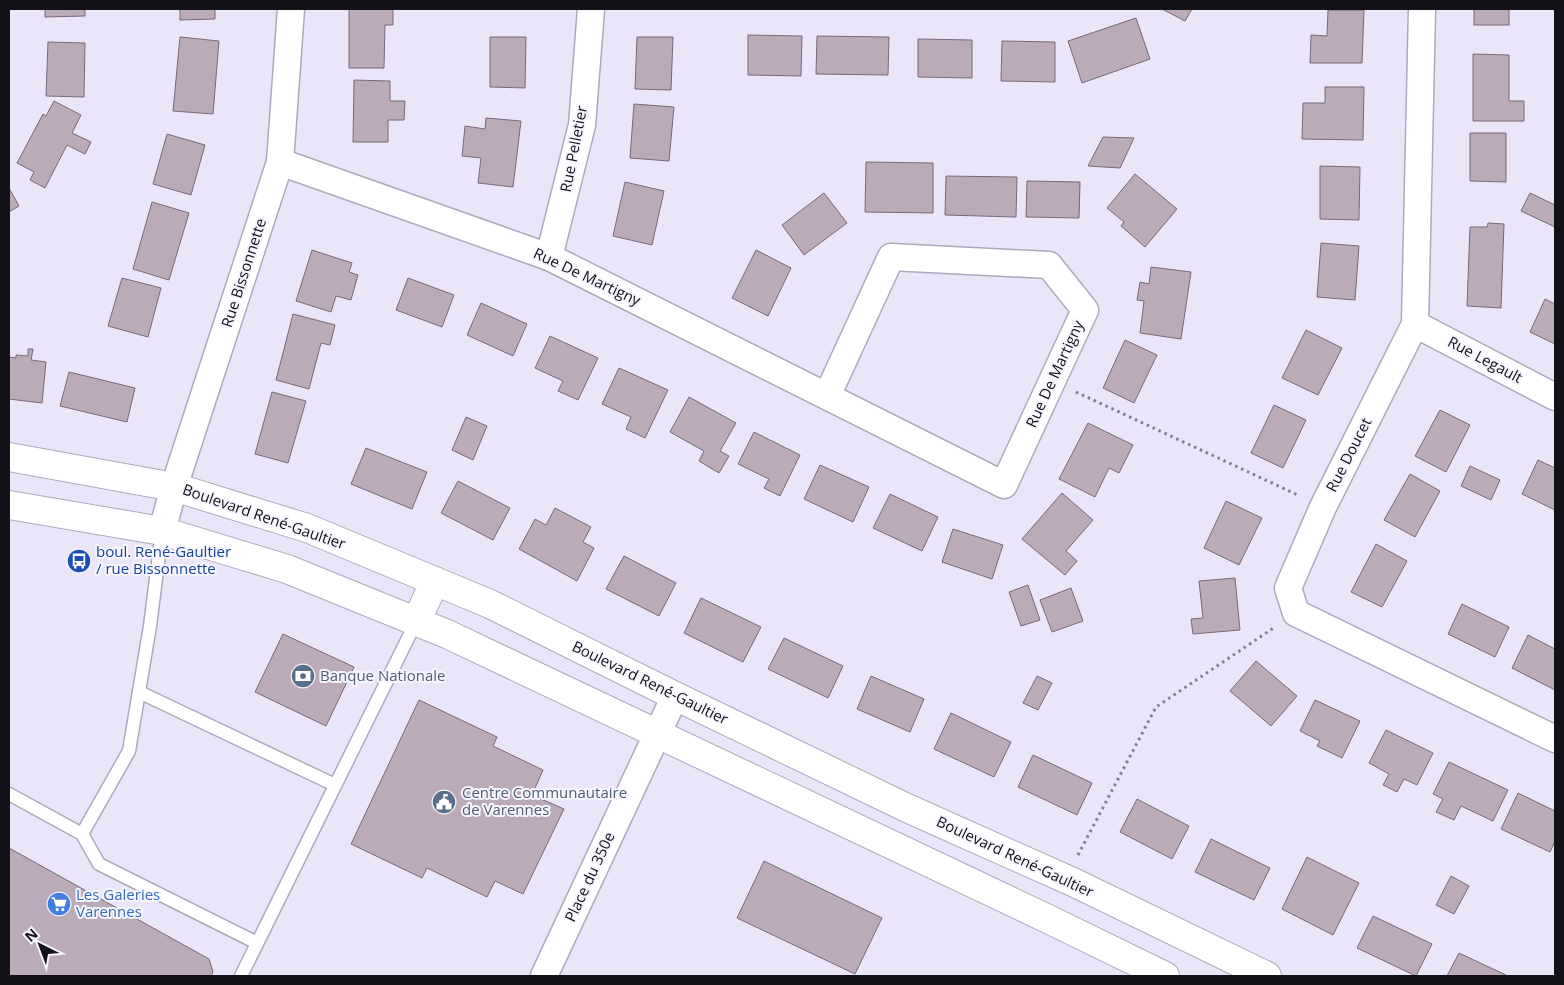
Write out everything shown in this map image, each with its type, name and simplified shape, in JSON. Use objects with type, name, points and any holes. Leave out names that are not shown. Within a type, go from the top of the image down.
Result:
[{"type":"street","name":"Rue Bissonnette","points":[[162,531],[174,486],[280,162],[291,9]]},
{"type":"street","name":"Rue Pelletier","points":[[549,257],[582,126],[590,9]]},
{"type":"street","name":"Rue Doucet","points":[[1296,612],[1288,588],[1323,507],[1415,324],[1422,9]]},
{"type":"street","name":"Rue De Martigny","points":[[280,162],[549,257],[827,396],[1004,484],[1085,310],[1049,265],[891,257],[827,396]]},
{"type":"street","name":"Rue Legault","points":[[1415,324],[1555,397]]},
{"type":"street","name":"Boulevard René-Gaultier","points":[[9,457],[174,486],[307,528],[490,604],[907,808],[1065,879],[1267,976]]},
{"type":"street","points":[[9,505],[162,531],[287,569],[447,634],[1165,976]]},
{"type":"street","points":[[416,622],[435,582]]},
{"type":"street","points":[[1296,612],[1555,739]]},
{"type":"street","name":"Place du 350e","points":[[544,976],[675,696]]},
{"type":"street","points":[[890,844],[907,808]]},
{"type":"lane","points":[[82,834],[129,751],[150,626],[162,531]]},
{"type":"lane","points":[[241,976],[416,622]]},
{"type":"lane","points":[[138,692],[335,785]]},
{"type":"lane","points":[[9,794],[82,834],[99,864],[257,943]]},
{"type":"path","points":[[1052,381],[1323,507]]},
{"type":"path","points":[[1065,879],[1156,707],[1296,612]]},
{"type":"building","points":[[45,9],[85,9],[85,16],[45,17]]},
{"type":"building","points":[[180,9],[215,9],[215,19],[180,20]]},
{"type":"building","points":[[349,9],[393,9],[393,25],[385,25],[384,68],[349,68]]},
{"type":"building","points":[[1162,9],[1192,9],[1185,21]]},
{"type":"building","points":[[1474,9],[1509,9],[1509,25],[1474,25]]},
{"type":"building","points":[[1328,10],[1364,10],[1362,63],[1310,63],[1311,35],[1327,36]]},
{"type":"building","points":[[1136,18],[1150,59],[1082,83],[1068,41]]},
{"type":"building","points":[[748,35],[802,36],[801,76],[748,75]]},
{"type":"building","points":[[817,36],[889,37],[888,75],[816,74]]},
{"type":"building","points":[[180,37],[219,41],[213,114],[173,111]]},
{"type":"building","points":[[490,37],[526,37],[525,88],[490,87]]},
{"type":"building","points":[[637,37],[673,37],[671,90],[635,89]]},
{"type":"building","points":[[918,39],[972,40],[972,78],[918,77]]},
{"type":"building","points":[[1002,41],[1055,42],[1055,82],[1001,81]]},
{"type":"building","points":[[48,42],[85,43],[84,97],[46,96]]},
{"type":"building","points":[[1473,54],[1509,55],[1509,101],[1524,101],[1524,121],[1473,121]]},
{"type":"building","points":[[354,80],[390,81],[390,101],[405,101],[404,120],[388,120],[388,142],[353,142]]},
{"type":"building","points":[[1325,87],[1364,87],[1363,140],[1302,139],[1303,103],[1325,103]]},
{"type":"building","points":[[54,101],[81,115],[72,133],[91,142],[85,154],[67,145],[45,188],[30,180],[34,172],[17,163],[43,114],[46,116]]},
{"type":"building","points":[[634,104],[674,107],[669,161],[630,158]]},
{"type":"building","points":[[486,118],[521,121],[513,187],[478,183],[481,158],[462,156],[465,126],[485,129]]},
{"type":"building","points":[[1470,133],[1506,133],[1506,182],[1470,181]]},
{"type":"building","points":[[167,134],[205,145],[191,195],[153,184]]},
{"type":"building","points":[[1103,137],[1134,138],[1120,168],[1088,166]]},
{"type":"building","points":[[866,162],[933,163],[933,213],[865,212]]},
{"type":"building","points":[[1320,166],[1360,167],[1359,220],[1320,219]]},
{"type":"building","points":[[1135,174],[1177,209],[1145,247],[1121,226],[1124,222],[1107,208]]},
{"type":"building","points":[[946,176],[1017,177],[1016,217],[945,215]]},
{"type":"building","points":[[1027,181],[1080,182],[1079,218],[1026,217]]},
{"type":"building","points":[[625,182],[664,191],[652,245],[613,236]]},
{"type":"building","points":[[9,188],[19,206],[9,212]]},
{"type":"building","points":[[824,193],[847,223],[804,255],[782,225]]},
{"type":"building","points":[[1530,193],[1555,205],[1555,227],[1521,211]]},
{"type":"building","points":[[152,202],[189,213],[169,280],[133,269]]},
{"type":"building","points":[[1488,223],[1504,224],[1501,308],[1467,306],[1470,227],[1487,227]]},
{"type":"building","points":[[1321,243],[1359,246],[1355,300],[1317,297]]},
{"type":"building","points":[[312,250],[352,263],[349,272],[358,275],[351,300],[336,296],[331,312],[296,301]]},
{"type":"building","points":[[756,250],[791,268],[768,316],[732,298]]},
{"type":"building","points":[[1151,267],[1191,272],[1181,339],[1140,333],[1144,301],[1137,300],[1140,282],[1149,284]]},
{"type":"building","points":[[122,278],[161,288],[148,337],[108,326]]},
{"type":"building","points":[[408,278],[454,295],[442,327],[396,310]]},
{"type":"building","points":[[1545,299],[1555,304],[1555,344],[1530,332]]},
{"type":"building","points":[[481,303],[527,324],[513,356],[467,335]]},
{"type":"building","points":[[293,314],[335,325],[330,345],[321,343],[309,389],[276,380]]},
{"type":"building","points":[[1306,330],[1342,348],[1318,395],[1282,378]]},
{"type":"building","points":[[550,336],[598,358],[578,400],[558,391],[563,381],[535,368]]},
{"type":"building","points":[[1125,340],[1157,355],[1134,403],[1103,388]]},
{"type":"building","points":[[28,349],[33,349],[31,360],[46,362],[42,403],[9,399],[9,357],[16,358],[16,355],[28,356]]},
{"type":"building","points":[[619,368],[668,390],[645,438],[626,429],[631,417],[602,404]]},
{"type":"building","points":[[69,372],[135,388],[127,422],[60,406]]},
{"type":"building","points":[[272,392],[306,401],[288,463],[255,454]]},
{"type":"building","points":[[689,397],[736,423],[720,451],[729,456],[719,473],[699,461],[704,451],[670,432]]},
{"type":"building","points":[[1274,405],[1306,420],[1283,468],[1251,453]]},
{"type":"building","points":[[1440,410],[1470,425],[1446,472],[1415,456]]},
{"type":"building","points":[[466,417],[487,426],[473,460],[452,450]]},
{"type":"building","points":[[1088,423],[1133,445],[1119,473],[1109,468],[1095,497],[1059,479]]},
{"type":"building","points":[[754,432],[800,455],[780,496],[764,488],[769,479],[738,464]]},
{"type":"building","points":[[366,448],[427,472],[412,509],[351,484]]},
{"type":"building","points":[[1538,460],[1555,468],[1555,510],[1522,494]]},
{"type":"building","points":[[820,465],[869,487],[853,522],[804,499]]},
{"type":"building","points":[[1470,466],[1500,480],[1491,500],[1461,486]]},
{"type":"building","points":[[1410,474],[1440,491],[1415,537],[1384,520]]},
{"type":"building","points":[[458,481],[510,508],[493,540],[441,513]]},
{"type":"building","points":[[1062,493],[1093,520],[1066,551],[1077,561],[1065,575],[1022,539]]},
{"type":"building","points":[[890,494],[938,517],[922,551],[873,528]]},
{"type":"building","points":[[1226,501],[1262,518],[1239,565],[1204,548]]},
{"type":"building","points":[[555,508],[591,527],[583,542],[594,548],[577,581],[519,549],[535,519],[546,525]]},
{"type":"building","points":[[953,529],[1003,545],[992,579],[942,562]]},
{"type":"building","points":[[1376,544],[1407,561],[1382,607],[1351,592]]},
{"type":"building","points":[[624,556],[676,583],[659,616],[606,589]]},
{"type":"building","points":[[1235,578],[1240,630],[1193,634],[1191,619],[1203,618],[1199,581]]},
{"type":"building","points":[[1028,585],[1040,620],[1021,626],[1009,592]]},
{"type":"building","points":[[1071,588],[1083,621],[1052,632],[1040,600]]},
{"type":"building","points":[[701,598],[761,627],[743,662],[684,633]]},
{"type":"building","points":[[1462,604],[1509,627],[1495,657],[1448,634]]},
{"type":"building","points":[[283,634],[354,667],[326,726],[255,692]]},
{"type":"building","points":[[1528,635],[1555,649],[1555,690],[1512,668]]},
{"type":"building","points":[[784,638],[843,666],[828,698],[768,669]]},
{"type":"building","points":[[1256,661],[1297,696],[1271,726],[1230,691]]},
{"type":"building","points":[[871,676],[924,699],[910,732],[857,709]]},
{"type":"building","points":[[1037,676],[1052,683],[1038,710],[1023,703]]},
{"type":"building","points":[[419,700],[497,737],[493,746],[543,770],[532,795],[564,809],[523,894],[495,881],[487,897],[427,868],[422,878],[351,844]]},
{"type":"building","points":[[1315,700],[1360,721],[1342,758],[1317,746],[1320,741],[1300,731]]},
{"type":"building","points":[[951,713],[1011,742],[994,777],[934,749]]},
{"type":"building","points":[[1386,730],[1433,753],[1417,785],[1404,779],[1397,792],[1383,785],[1389,774],[1369,763]]},
{"type":"building","points":[[1033,755],[1092,783],[1077,815],[1018,787]]},
{"type":"building","points":[[1449,762],[1508,790],[1493,821],[1461,806],[1454,820],[1436,812],[1443,799],[1433,794]]},
{"type":"building","points":[[1518,793],[1555,811],[1555,841],[1550,852],[1501,829]]},
{"type":"building","points":[[1137,799],[1189,826],[1172,859],[1120,832]]},
{"type":"building","points":[[1211,839],[1270,868],[1254,900],[1195,872]]},
{"type":"building","name":"Les Galeries Varennes","points":[[9,848],[209,959],[213,972],[211,976],[9,976]]},
{"type":"building","points":[[1307,857],[1359,883],[1333,935],[1282,909]]},
{"type":"building","points":[[764,861],[882,918],[855,974],[737,918]]},
{"type":"building","points":[[1451,876],[1469,886],[1454,914],[1436,905]]},
{"type":"building","points":[[1373,916],[1432,944],[1416,976],[1357,948]]},
{"type":"building","points":[[1459,953],[1508,976],[1447,976]]},
{"type":"place","name":"boul. René-Gaultier / rue Bissonnette","points":[[79,561]]},
{"type":"place","name":"Banque Nationale","points":[[303,676]]},
{"type":"place","name":"Centre Communautaire de Varennes","points":[[444,802]]},
{"type":"place","name":"Les Galeries Varennes","points":[[59,904]]}]
